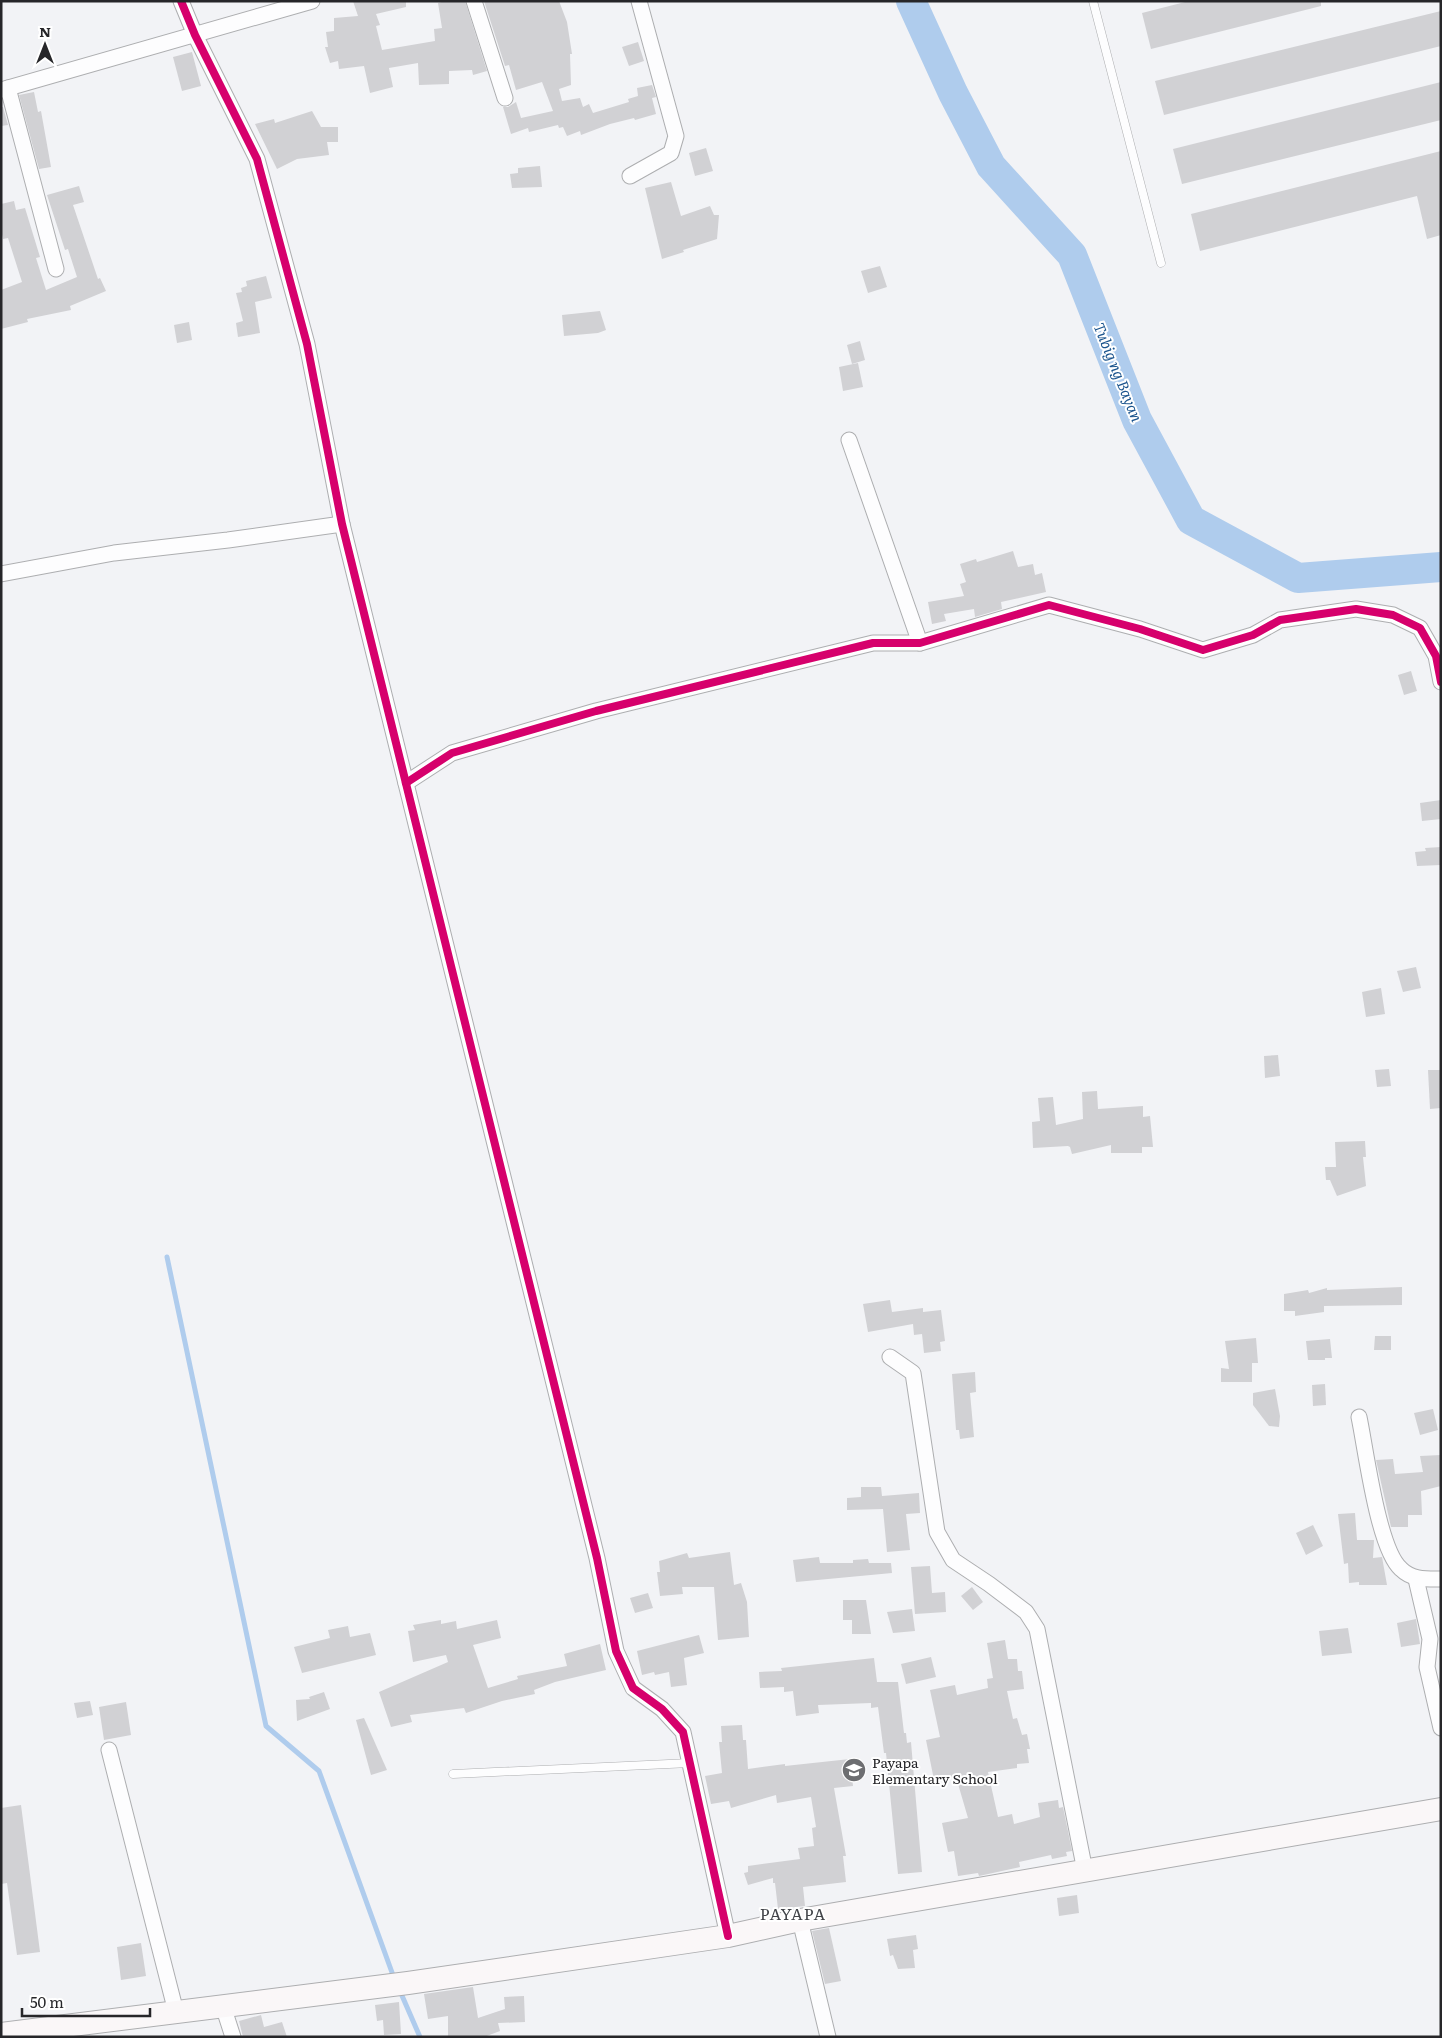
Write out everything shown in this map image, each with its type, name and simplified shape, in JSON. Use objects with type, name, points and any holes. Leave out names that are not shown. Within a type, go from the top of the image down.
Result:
[{"type":"main road","points":[[1,2034],[398,1984],[728,1936],[800,1920],[1441,1809]]},
{"type":"street","points":[[182,1],[195,35],[257,158],[307,344],[342,524],[597,1558],[616,1651],[633,1688],[662,1709],[683,1732],[728,1936]]},
{"type":"street","points":[[56,269],[4,89],[312,1]]},
{"type":"street","points":[[474,1],[505,98]]},
{"type":"street","points":[[630,176],[671,153],[676,136],[639,1]]},
{"type":"street","points":[[849,440],[920,643]]},
{"type":"street","points":[[1,574],[114,553],[342,524]]},
{"type":"street","points":[[406,783],[452,753],[596,712],[872,643],[920,643],[1049,605],[1140,629],[1203,650],[1253,635],[1280,620],[1356,609],[1393,614],[1420,628],[1436,656],[1441,682]]},
{"type":"street","points":[[890,1357],[913,1373],[937,1532],[953,1560],[1026,1612],[1038,1630],[1085,1871]]},
{"type":"street","points":[[1359,1417],[1382,1538],[1400,1569],[1416,1579],[1441,1579]]},
{"type":"street","points":[[1416,1579],[1430,1638],[1427,1667],[1441,1728]]},
{"type":"street","points":[[110,1750],[176,2012]]},
{"type":"street","points":[[800,1920],[828,2037]]},
{"type":"street","points":[[224,2006],[233,2037]]},
{"type":"lane","points":[[1093,1],[1160,262]]},
{"type":"lane","points":[[453,1774],[690,1763]]},
{"type":"building","points":[[353,1],[406,1],[406,7],[376,14],[380,25],[376,26],[382,50],[435,41],[434,29],[442,28],[438,3],[465,1],[487,71],[473,75],[472,70],[449,71],[449,84],[419,85],[418,63],[389,68],[393,87],[370,93],[364,66],[339,69],[338,61],[330,63],[325,47],[328,47],[326,32],[334,31],[334,18],[358,16]]},
{"type":"building","points":[[484,1],[559,1],[567,22],[572,54],[570,54],[571,85],[559,89],[562,101],[580,98],[583,107],[589,104],[593,113],[629,102],[628,99],[638,96],[637,88],[652,85],[656,97],[652,98],[656,114],[610,124],[581,135],[580,131],[567,136],[563,127],[559,128],[558,125],[529,132],[528,128],[511,134],[503,107],[508,107],[516,102],[521,118],[553,111],[542,82],[516,90],[509,65],[505,66]]},
{"type":"building","points":[[1189,1],[1321,1],[1321,6],[1151,49],[1142,13]]},
{"type":"building","points":[[1441,11],[1441,46],[1164,115],[1155,81]]},
{"type":"building","points":[[638,42],[644,61],[629,66],[622,47]]},
{"type":"building","points":[[192,52],[201,86],[182,91],[173,57]]},
{"type":"building","points":[[1441,82],[1441,120],[1182,184],[1173,149]]},
{"type":"building","points":[[34,92],[38,112],[41,111],[51,167],[39,169],[19,95]]},
{"type":"building","points":[[1,107],[3,107],[8,125],[1,126]]},
{"type":"building","points":[[312,111],[321,127],[338,127],[338,142],[327,142],[329,155],[297,159],[277,169],[255,124],[274,119],[275,123]]},
{"type":"building","points":[[706,148],[713,171],[695,176],[689,153]]},
{"type":"building","points":[[1441,151],[1441,235],[1427,239],[1417,196],[1200,251],[1191,214]]},
{"type":"building","points":[[540,166],[542,187],[512,188],[510,174],[518,173],[518,168]]},
{"type":"building","points":[[671,182],[681,216],[710,206],[714,215],[719,215],[717,239],[662,259],[645,188]]},
{"type":"building","points":[[79,186],[84,202],[73,205],[98,279],[100,278],[106,291],[70,306],[71,310],[27,319],[28,322],[1,329],[1,290],[22,282],[8,238],[3,239],[1,204],[14,201],[16,210],[25,208],[40,257],[36,258],[46,290],[77,277],[68,249],[65,250],[47,195]]},
{"type":"building","points":[[880,266],[887,287],[868,293],[861,271]]},
{"type":"building","points":[[266,276],[272,298],[255,302],[260,333],[238,337],[236,323],[243,321],[236,293],[242,292],[241,288],[247,286],[246,281]]},
{"type":"building","points":[[600,311],[606,330],[598,333],[564,336],[562,315]]},
{"type":"building","points":[[189,322],[192,340],[177,343],[174,325]]},
{"type":"building","points":[[860,341],[865,360],[852,364],[847,345]]},
{"type":"building","points":[[858,363],[863,387],[843,391],[839,367]]},
{"type":"building","points":[[1013,551],[1018,567],[1033,564],[1035,575],[1042,573],[1046,592],[1001,602],[1002,609],[975,617],[974,609],[944,614],[946,621],[932,624],[928,602],[964,596],[960,584],[966,582],[960,564],[976,559],[977,562]]},
{"type":"building","points":[[1411,671],[1417,691],[1404,695],[1398,675]]},
{"type":"building","points":[[1441,800],[1441,819],[1422,821],[1420,803]]},
{"type":"building","points":[[1441,847],[1441,865],[1417,866],[1415,852],[1426,851],[1425,848]]},
{"type":"building","points":[[1416,967],[1421,988],[1403,992],[1397,971]]},
{"type":"building","points":[[1381,988],[1385,1014],[1366,1017],[1362,992]]},
{"type":"building","points":[[1278,1055],[1280,1076],[1265,1078],[1264,1056]]},
{"type":"building","points":[[1389,1069],[1391,1086],[1377,1087],[1375,1070]]},
{"type":"building","points":[[1428,1070],[1441,1070],[1441,1108],[1430,1109]]},
{"type":"building","points":[[1097,1091],[1098,1109],[1143,1106],[1143,1117],[1150,1116],[1153,1147],[1142,1147],[1142,1153],[1111,1153],[1111,1145],[1072,1154],[1068,1146],[1033,1148],[1032,1122],[1040,1121],[1038,1098],[1053,1097],[1056,1125],[1083,1119],[1082,1092]]},
{"type":"building","points":[[1365,1141],[1366,1157],[1363,1157],[1366,1186],[1337,1196],[1330,1180],[1326,1180],[1325,1167],[1336,1167],[1335,1142]]},
{"type":"building","points":[[1402,1287],[1402,1305],[1324,1306],[1324,1312],[1295,1316],[1295,1311],[1284,1311],[1284,1294],[1308,1290],[1309,1293],[1327,1288],[1327,1290]]},
{"type":"building","points":[[890,1300],[892,1312],[923,1308],[923,1312],[941,1310],[945,1341],[940,1342],[941,1351],[924,1353],[922,1334],[914,1335],[913,1324],[868,1332],[863,1304]]},
{"type":"building","points":[[1375,1336],[1391,1336],[1391,1350],[1374,1350]]},
{"type":"building","points":[[1256,1338],[1258,1363],[1252,1363],[1252,1382],[1221,1382],[1221,1368],[1229,1369],[1225,1341]]},
{"type":"building","points":[[1330,1339],[1332,1358],[1308,1360],[1306,1341]]},
{"type":"building","points":[[975,1372],[976,1392],[970,1393],[974,1437],[960,1439],[959,1430],[956,1430],[952,1374]]},
{"type":"building","points":[[1325,1384],[1326,1405],[1313,1406],[1312,1385]]},
{"type":"building","points":[[1275,1389],[1280,1416],[1279,1427],[1269,1426],[1253,1405],[1253,1393]]},
{"type":"building","points":[[1433,1409],[1438,1430],[1420,1435],[1414,1413]]},
{"type":"building","points":[[1441,1455],[1441,1486],[1421,1491],[1422,1515],[1408,1515],[1408,1527],[1391,1527],[1376,1460],[1393,1459],[1395,1474],[1423,1472],[1420,1456]]},
{"type":"building","points":[[861,1487],[881,1487],[882,1496],[919,1493],[920,1513],[906,1514],[910,1550],[887,1552],[883,1509],[847,1510],[847,1498],[861,1497]]},
{"type":"building","points":[[1355,1513],[1357,1540],[1374,1540],[1373,1558],[1382,1557],[1387,1585],[1359,1585],[1359,1582],[1349,1583],[1348,1563],[1344,1564],[1338,1514]]},
{"type":"building","points":[[1313,1525],[1323,1546],[1306,1555],[1296,1533]]},
{"type":"building","points":[[730,1552],[734,1585],[741,1583],[747,1602],[749,1637],[718,1640],[714,1587],[682,1587],[683,1594],[660,1596],[657,1572],[660,1572],[659,1561],[687,1553],[689,1558]]},
{"type":"building","points":[[819,1557],[820,1563],[853,1563],[853,1560],[868,1559],[869,1563],[891,1563],[892,1573],[796,1582],[793,1560]]},
{"type":"building","points":[[930,1566],[932,1593],[945,1592],[946,1612],[915,1614],[911,1567]]},
{"type":"building","points":[[972,1587],[983,1602],[973,1610],[961,1596]]},
{"type":"building","points":[[648,1593],[653,1608],[635,1613],[630,1598]]},
{"type":"building","points":[[843,1600],[866,1600],[871,1634],[852,1634],[852,1620],[843,1620]]},
{"type":"building","points":[[912,1609],[915,1631],[893,1633],[887,1612]]},
{"type":"building","points":[[1416,1619],[1420,1644],[1401,1647],[1397,1623]]},
{"type":"building","points":[[441,1620],[441,1624],[456,1621],[457,1629],[497,1620],[501,1638],[473,1645],[488,1688],[518,1679],[517,1676],[567,1666],[564,1654],[600,1644],[606,1670],[555,1682],[534,1690],[535,1694],[502,1701],[466,1713],[464,1708],[410,1715],[412,1722],[391,1727],[379,1692],[448,1662],[446,1655],[413,1662],[408,1631],[415,1630],[413,1625]]},
{"type":"building","points":[[348,1626],[350,1637],[370,1633],[376,1655],[302,1673],[294,1647],[330,1638],[328,1630]]},
{"type":"building","points":[[1348,1628],[1352,1653],[1322,1656],[1319,1631]]},
{"type":"building","points":[[699,1635],[704,1653],[684,1658],[687,1685],[671,1687],[669,1672],[655,1675],[654,1672],[642,1675],[637,1651]]},
{"type":"building","points":[[1005,1640],[1008,1659],[1017,1659],[1018,1671],[1022,1671],[1024,1689],[1007,1691],[1013,1719],[1017,1718],[1022,1735],[1027,1734],[1030,1749],[1027,1749],[1029,1763],[1017,1764],[1017,1768],[988,1772],[998,1817],[1012,1814],[1014,1824],[1040,1817],[1038,1803],[1058,1800],[1059,1808],[1063,1807],[1072,1851],[1066,1852],[1067,1856],[1052,1859],[1051,1855],[1019,1862],[1020,1867],[979,1876],[978,1873],[958,1876],[954,1851],[948,1852],[942,1823],[968,1818],[956,1777],[934,1780],[926,1740],[940,1737],[930,1690],[955,1685],[957,1695],[988,1688],[987,1679],[993,1678],[987,1643]]},
{"type":"building","points":[[931,1657],[936,1677],[906,1684],[901,1664]]},
{"type":"building","points":[[874,1658],[877,1682],[898,1682],[904,1733],[906,1733],[907,1743],[911,1742],[922,1872],[898,1874],[886,1753],[884,1753],[878,1707],[871,1708],[871,1703],[818,1705],[819,1713],[796,1716],[793,1691],[784,1692],[784,1687],[760,1688],[759,1672],[782,1671],[781,1668]]},
{"type":"building","points":[[324,1692],[330,1709],[297,1721],[296,1700],[310,1699],[309,1697]]},
{"type":"building","points":[[90,1701],[93,1715],[77,1718],[74,1703]]},
{"type":"building","points":[[126,1702],[131,1735],[104,1740],[99,1707]]},
{"type":"building","points":[[364,1718],[387,1770],[371,1775],[356,1720]]},
{"type":"building","points":[[742,1725],[743,1740],[746,1740],[748,1769],[850,1759],[853,1786],[834,1788],[846,1856],[843,1856],[846,1882],[803,1887],[805,1906],[778,1909],[773,1878],[748,1885],[744,1873],[748,1872],[748,1866],[800,1859],[798,1848],[814,1846],[812,1828],[816,1827],[811,1797],[777,1803],[776,1795],[731,1808],[729,1801],[711,1804],[705,1776],[722,1773],[719,1742],[722,1742],[721,1726]]},
{"type":"building","points":[[21,1805],[40,1952],[17,1955],[7,1883],[1,1884],[1,1808]]},
{"type":"building","points":[[1077,1895],[1079,1913],[1059,1916],[1057,1898]]},
{"type":"building","points":[[829,1928],[841,1981],[825,1984],[812,1931]]},
{"type":"building","points":[[916,1935],[918,1949],[913,1950],[915,1968],[898,1969],[893,1955],[890,1956],[887,1939]]},
{"type":"building","points":[[141,1943],[146,1976],[121,1980],[117,1947]]},
{"type":"building","points":[[473,1987],[478,2018],[505,2009],[504,1997],[524,1996],[525,2022],[498,2023],[500,2031],[484,2037],[448,2037],[448,2016],[428,2019],[424,1994]]},
{"type":"building","points":[[399,2002],[401,2034],[384,2035],[383,2020],[377,2021],[375,2005]]},
{"type":"building","points":[[261,2015],[264,2027],[282,2022],[287,2037],[243,2037],[239,2021]]},
{"type":"waterway","name":"Tubig ng Bayan","points":[[911,1],[953,93],[991,166],[1072,255],[1137,420],[1191,520],[1298,578],[1441,567]]},
{"type":"waterway","points":[[167,1257],[266,1726],[319,1771],[394,1978]]},
{"type":"waterway","points":[[400,1991],[420,2037]]},
{"type":"cycle path","points":[[181,1],[195,35],[257,159],[307,344],[342,524],[597,1558],[616,1651],[633,1688],[662,1709],[683,1732],[728,1936]]},
{"type":"cycle path","points":[[406,783],[452,753],[596,711],[873,643],[920,643],[1049,605],[1140,629],[1203,650],[1253,635],[1280,620],[1356,609],[1393,615],[1420,628],[1436,656],[1441,682]]},
{"type":"place","name":"Payapa Elementary School","points":[[854,1770]]},
{"type":"district","name":"PAYAPA","points":[[793,1913]]}]
